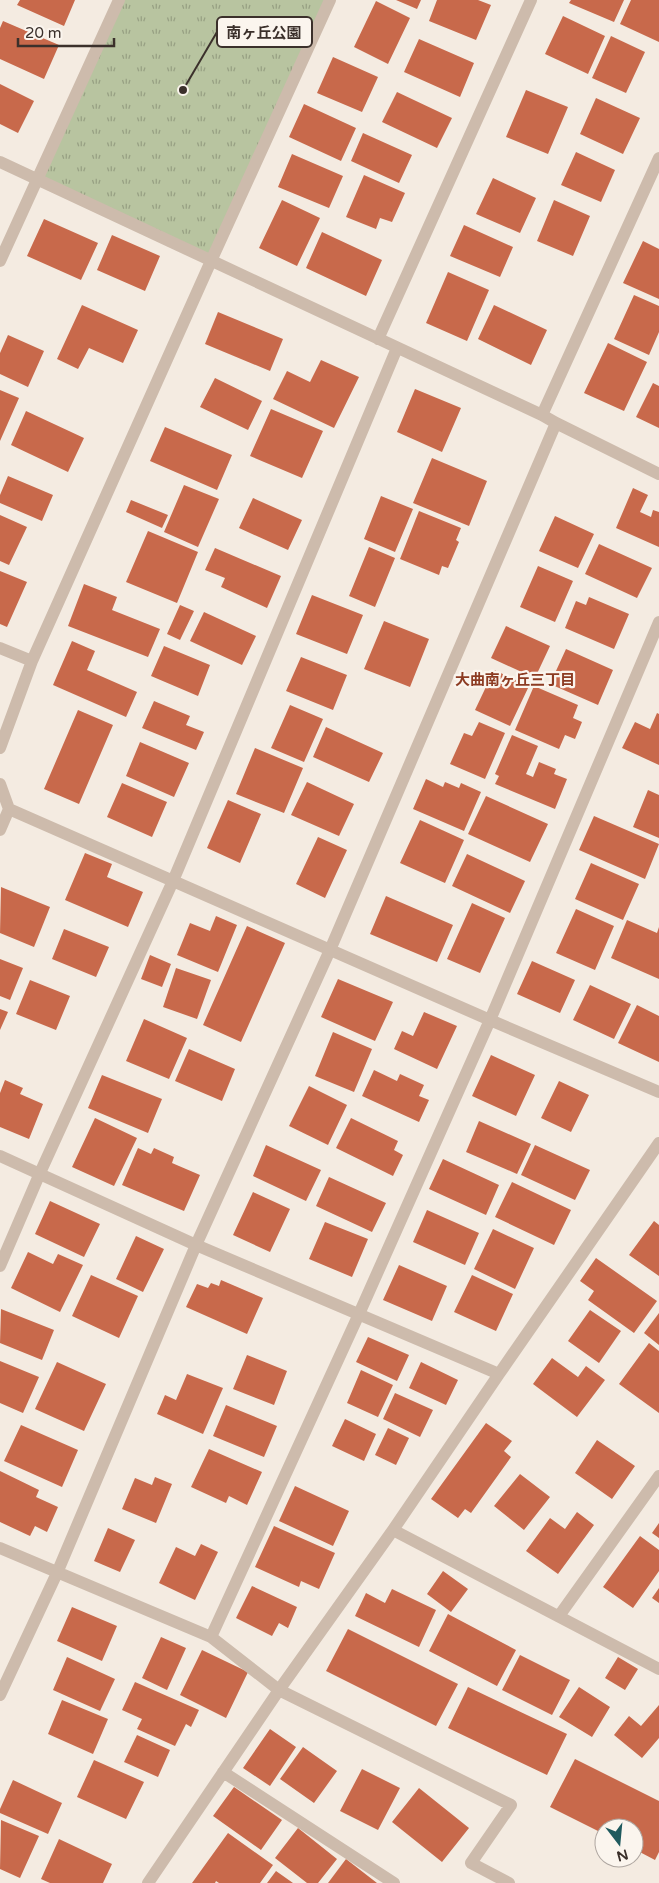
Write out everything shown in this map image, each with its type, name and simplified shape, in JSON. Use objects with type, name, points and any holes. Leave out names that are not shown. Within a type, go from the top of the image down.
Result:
[{"type":"street","points":[[0,261],[119,0]]},
{"type":"street","points":[[0,748],[32,661],[210,261],[330,0]]},
{"type":"street","points":[[378,339],[531,0]]},
{"type":"street","points":[[542,415],[659,158]]},
{"type":"street","points":[[0,162],[542,415],[659,474]]},
{"type":"street","points":[[0,1266],[40,1173],[173,881],[397,348]]},
{"type":"street","points":[[0,1695],[57,1573],[196,1245],[330,950],[556,423]]},
{"type":"street","points":[[211,1637],[359,1314],[490,1020],[659,622]]},
{"type":"street","points":[[0,648],[32,661]]},
{"type":"street","points":[[0,784],[9,809],[0,830]]},
{"type":"street","points":[[9,809],[659,1092]]},
{"type":"street","points":[[148,1883],[279,1690],[393,1530],[498,1374],[659,1143]]},
{"type":"street","points":[[0,1156],[196,1245],[498,1374]]},
{"type":"street","points":[[559,1616],[659,1476]]},
{"type":"street","points":[[393,1530],[659,1669]]},
{"type":"street","points":[[0,1548],[211,1637],[279,1690],[511,1805],[471,1863],[509,1883]]},
{"type":"street","points":[[223,1772],[394,1883]]},
{"type":"green space","points":[[119,0],[330,0],[211,261],[38,180]]},
{"type":"building","points":[[20,0],[75,0],[64,26],[17,5]]},
{"type":"building","points":[[396,0],[421,0],[417,9]]},
{"type":"building","points":[[437,0],[478,0],[491,5],[476,40],[429,21]]},
{"type":"building","points":[[571,0],[624,0],[614,22],[569,3]]},
{"type":"building","points":[[631,0],[659,0],[659,42],[620,24]]},
{"type":"building","points":[[376,1],[410,18],[388,64],[354,47]]},
{"type":"building","points":[[563,16],[605,36],[588,74],[545,54]]},
{"type":"building","points":[[3,21],[59,45],[44,79],[0,59],[0,28]]},
{"type":"building","points":[[611,36],[645,52],[626,93],[592,78]]},
{"type":"building","points":[[419,39],[474,63],[460,97],[404,72]]},
{"type":"building","points":[[333,57],[378,77],[362,112],[317,93]]},
{"type":"building","points":[[0,84],[34,101],[18,133],[0,124]]},
{"type":"building","points":[[526,90],[568,107],[548,154],[506,137]]},
{"type":"building","points":[[397,92],[452,118],[437,148],[382,122]]},
{"type":"building","points":[[596,98],[640,118],[623,154],[580,134]]},
{"type":"building","points":[[304,104],[356,128],[341,161],[289,137]]},
{"type":"building","points":[[363,133],[412,155],[399,183],[351,161]]},
{"type":"building","points":[[576,152],[615,170],[601,202],[561,185]]},
{"type":"building","points":[[292,154],[343,176],[329,208],[278,187]]},
{"type":"building","points":[[364,175],[405,193],[392,222],[380,218],[376,229],[346,217]]},
{"type":"building","points":[[493,178],[536,198],[520,233],[476,214]]},
{"type":"building","points":[[282,200],[320,218],[297,266],[259,248]]},
{"type":"building","points":[[554,200],[590,216],[573,256],[537,241]]},
{"type":"building","points":[[44,219],[98,243],[81,280],[27,256]]},
{"type":"building","points":[[464,225],[513,247],[500,277],[450,256]]},
{"type":"building","points":[[322,232],[382,260],[366,296],[306,268]]},
{"type":"building","points":[[112,235],[160,256],[145,291],[97,270]]},
{"type":"building","points":[[643,241],[659,249],[659,299],[623,283]]},
{"type":"building","points":[[448,272],[489,290],[467,341],[426,323]]},
{"type":"building","points":[[634,295],[659,306],[659,332],[649,355],[614,339]]},
{"type":"building","points":[[82,305],[138,330],[123,363],[89,348],[78,369],[57,359]]},
{"type":"building","points":[[494,305],[547,330],[531,365],[478,339]]},
{"type":"building","points":[[218,312],[283,339],[270,371],[205,344]]},
{"type":"building","points":[[8,335],[44,351],[28,387],[0,374],[0,353]]},
{"type":"building","points":[[608,343],[647,362],[624,411],[584,393]]},
{"type":"building","points":[[321,360],[359,377],[334,428],[273,399],[287,371],[310,382]]},
{"type":"building","points":[[215,378],[262,401],[248,430],[200,407]]},
{"type":"building","points":[[653,383],[659,386],[659,428],[636,417]]},
{"type":"building","points":[[415,389],[461,408],[442,452],[397,432]]},
{"type":"building","points":[[0,390],[19,398],[0,441]]},
{"type":"building","points":[[271,409],[323,431],[302,478],[250,456]]},
{"type":"building","points":[[26,411],[84,438],[68,472],[11,445]]},
{"type":"building","points":[[165,427],[232,455],[217,490],[150,461]]},
{"type":"building","points":[[432,458],[487,481],[469,526],[413,503]]},
{"type":"building","points":[[8,476],[53,495],[42,521],[0,503],[0,495]]},
{"type":"building","points":[[184,485],[219,499],[198,547],[164,532]]},
{"type":"building","points":[[633,488],[648,495],[640,512],[651,517],[653,510],[659,512],[659,547],[616,528]]},
{"type":"building","points":[[381,496],[413,509],[395,552],[364,539]]},
{"type":"building","points":[[253,498],[302,520],[288,550],[239,528]]},
{"type":"building","points":[[131,500],[168,515],[162,528],[126,512]]},
{"type":"building","points":[[419,511],[461,528],[456,540],[459,542],[448,568],[442,566],[439,575],[400,559]]},
{"type":"building","points":[[0,515],[27,527],[9,565],[0,561]]},
{"type":"building","points":[[555,516],[594,534],[578,568],[539,551]]},
{"type":"building","points":[[148,531],[198,552],[177,603],[126,582]]},
{"type":"building","points":[[599,544],[652,568],[637,598],[585,574]]},
{"type":"building","points":[[369,547],[395,558],[375,607],[349,596]]},
{"type":"building","points":[[215,548],[281,576],[267,608],[221,587],[225,578],[205,570]]},
{"type":"building","points":[[538,566],[573,581],[555,622],[520,607]]},
{"type":"building","points":[[0,571],[27,582],[7,627],[0,624]]},
{"type":"building","points":[[84,584],[117,597],[112,610],[160,629],[148,657],[68,626]]},
{"type":"building","points":[[312,595],[363,615],[347,654],[296,634]]},
{"type":"building","points":[[589,597],[629,614],[614,649],[565,628],[576,601],[586,605]]},
{"type":"building","points":[[180,605],[194,611],[180,640],[167,634]]},
{"type":"building","points":[[204,612],[256,636],[242,665],[190,641]]},
{"type":"building","points":[[384,621],[429,639],[410,687],[364,669]]},
{"type":"building","points":[[506,626],[550,646],[535,678],[491,658]]},
{"type":"building","points":[[72,641],[95,651],[87,670],[137,692],[126,717],[53,685]]},
{"type":"building","points":[[164,646],[210,665],[198,696],[151,676]]},
{"type":"building","points":[[566,649],[613,670],[598,705],[550,684]]},
{"type":"building","points":[[301,657],[347,675],[333,710],[286,691]]},
{"type":"building","points":[[494,670],[529,686],[510,726],[475,710]]},
{"type":"building","points":[[534,686],[578,705],[573,718],[582,722],[575,739],[565,735],[559,749],[515,730]]},
{"type":"building","points":[[154,701],[190,716],[186,725],[204,732],[196,750],[142,728]]},
{"type":"building","points":[[290,705],[323,719],[304,762],[271,748]]},
{"type":"building","points":[[78,710],[113,725],[79,804],[44,789]]},
{"type":"building","points":[[657,713],[659,714],[659,765],[622,748],[635,722],[650,729]]},
{"type":"building","points":[[479,722],[505,733],[485,779],[450,764],[464,733],[472,736]]},
{"type":"building","points":[[326,727],[383,753],[369,782],[313,757]]},
{"type":"building","points":[[512,735],[538,746],[526,774],[533,777],[539,762],[556,769],[554,774],[567,779],[555,809],[495,784],[499,776],[495,774]]},
{"type":"building","points":[[140,742],[189,763],[174,797],[126,776]]},
{"type":"building","points":[[255,748],[303,768],[284,813],[236,794]]},
{"type":"building","points":[[426,779],[443,787],[445,782],[459,788],[461,783],[481,792],[464,831],[413,809]]},
{"type":"building","points":[[307,782],[354,804],[339,836],[291,815]]},
{"type":"building","points":[[122,783],[167,802],[152,837],[107,817]]},
{"type":"building","points":[[648,790],[659,795],[659,838],[633,827]]},
{"type":"building","points":[[486,796],[548,824],[530,862],[468,834]]},
{"type":"building","points":[[228,800],[261,814],[240,863],[207,848]]},
{"type":"building","points":[[594,816],[659,844],[645,879],[579,850]]},
{"type":"building","points":[[420,820],[464,840],[445,883],[400,863]]},
{"type":"building","points":[[318,837],[347,850],[325,898],[296,884]]},
{"type":"building","points":[[85,853],[112,864],[107,877],[143,892],[128,927],[65,900]]},
{"type":"building","points":[[467,854],[525,881],[510,913],[452,886]]},
{"type":"building","points":[[591,863],[639,884],[623,920],[575,899]]},
{"type":"building","points":[[1,887],[50,907],[34,947],[0,933]]},
{"type":"building","points":[[386,896],[453,925],[437,962],[370,934]]},
{"type":"building","points":[[472,903],[505,918],[480,973],[447,959]]},
{"type":"building","points":[[576,909],[614,926],[595,970],[556,953]]},
{"type":"building","points":[[216,916],[237,925],[218,972],[177,955],[190,923],[210,931]]},
{"type":"building","points":[[627,920],[657,933],[659,927],[659,979],[611,958]]},
{"type":"building","points":[[247,926],[285,943],[241,1042],[203,1025]]},
{"type":"building","points":[[64,929],[109,947],[96,977],[52,959]]},
{"type":"building","points":[[150,955],[171,964],[162,987],[141,979]]},
{"type":"building","points":[[0,959],[23,968],[10,1000],[0,996]]},
{"type":"building","points":[[532,961],[575,980],[560,1013],[517,994]]},
{"type":"building","points":[[176,968],[211,980],[197,1019],[163,1007]]},
{"type":"building","points":[[338,979],[393,1002],[375,1041],[321,1017]]},
{"type":"building","points":[[30,980],[70,996],[56,1030],[16,1014]]},
{"type":"building","points":[[590,985],[631,1004],[614,1039],[573,1020]]},
{"type":"building","points":[[637,1005],[659,1016],[659,1062],[618,1043]]},
{"type":"building","points":[[0,1009],[8,1012],[0,1030]]},
{"type":"building","points":[[424,1012],[457,1026],[437,1069],[394,1049],[402,1031],[413,1036]]},
{"type":"building","points":[[144,1019],[187,1038],[169,1079],[126,1061]]},
{"type":"building","points":[[333,1032],[372,1049],[354,1092],[315,1076]]},
{"type":"building","points":[[189,1049],[235,1069],[222,1101],[175,1081]]},
{"type":"building","points":[[491,1055],[535,1075],[516,1116],[472,1096]]},
{"type":"building","points":[[374,1070],[397,1081],[400,1074],[424,1085],[419,1096],[429,1100],[419,1122],[362,1096]]},
{"type":"building","points":[[102,1075],[162,1099],[148,1133],[88,1108]]},
{"type":"building","points":[[5,1080],[23,1088],[20,1094],[43,1104],[29,1139],[0,1127],[0,1093]]},
{"type":"building","points":[[559,1081],[589,1095],[571,1132],[541,1118]]},
{"type":"building","points":[[309,1086],[347,1105],[328,1145],[289,1126]]},
{"type":"building","points":[[95,1118],[137,1138],[114,1186],[72,1167]]},
{"type":"building","points":[[351,1118],[398,1141],[394,1150],[403,1155],[393,1176],[336,1148]]},
{"type":"building","points":[[479,1121],[531,1144],[517,1174],[466,1152]]},
{"type":"building","points":[[266,1145],[321,1170],[306,1201],[253,1176]]},
{"type":"building","points":[[535,1145],[590,1170],[575,1200],[521,1175]]},
{"type":"building","points":[[138,1148],[151,1154],[154,1148],[174,1157],[172,1163],[200,1175],[184,1211],[122,1185]]},
{"type":"building","points":[[443,1159],[499,1185],[486,1215],[429,1189]]},
{"type":"building","points":[[329,1177],[386,1203],[372,1232],[316,1206]]},
{"type":"building","points":[[512,1182],[571,1210],[554,1245],[495,1217]]},
{"type":"building","points":[[253,1192],[290,1209],[270,1252],[233,1235]]},
{"type":"building","points":[[50,1201],[100,1224],[84,1257],[35,1234]]},
{"type":"building","points":[[427,1210],[479,1233],[465,1265],[413,1242]]},
{"type":"building","points":[[654,1221],[659,1225],[659,1276],[629,1255]]},
{"type":"building","points":[[325,1222],[368,1239],[352,1277],[309,1259]]},
{"type":"building","points":[[493,1229],[534,1248],[515,1289],[474,1269]]},
{"type":"building","points":[[136,1236],[164,1249],[143,1292],[116,1279]]},
{"type":"building","points":[[28,1252],[53,1264],[58,1254],[83,1265],[60,1312],[11,1288]]},
{"type":"building","points":[[596,1258],[657,1301],[634,1333],[588,1300],[594,1291],[580,1281]]},
{"type":"building","points":[[399,1265],[447,1286],[432,1321],[383,1300]]},
{"type":"building","points":[[91,1275],[138,1296],[119,1338],[72,1316]]},
{"type":"building","points":[[472,1275],[513,1294],[496,1331],[454,1312]]},
{"type":"building","points":[[221,1280],[263,1298],[247,1334],[186,1307],[197,1284],[208,1288],[211,1283],[219,1286]]},
{"type":"building","points":[[1,1309],[54,1330],[42,1360],[0,1343]]},
{"type":"building","points":[[590,1310],[621,1331],[599,1363],[568,1341]]},
{"type":"building","points":[[659,1313],[659,1345],[644,1333]]},
{"type":"building","points":[[368,1337],[409,1355],[397,1381],[356,1362]]},
{"type":"building","points":[[649,1343],[659,1351],[659,1413],[619,1384]]},
{"type":"building","points":[[247,1355],[287,1371],[274,1405],[233,1389]]},
{"type":"building","points":[[552,1358],[578,1377],[586,1366],[605,1380],[577,1417],[533,1384]]},
{"type":"building","points":[[0,1361],[39,1377],[23,1413],[0,1403]]},
{"type":"building","points":[[57,1362],[106,1384],[84,1431],[35,1409]]},
{"type":"building","points":[[421,1362],[458,1380],[446,1405],[409,1388]]},
{"type":"building","points":[[361,1370],[393,1385],[378,1417],[347,1403]]},
{"type":"building","points":[[187,1374],[223,1388],[203,1434],[157,1414],[165,1395],[176,1400]]},
{"type":"building","points":[[395,1393],[433,1410],[420,1437],[383,1419]]},
{"type":"building","points":[[226,1405],[277,1426],[264,1457],[213,1436]]},
{"type":"building","points":[[345,1419],[376,1434],[364,1461],[332,1446]]},
{"type":"building","points":[[486,1423],[512,1441],[504,1451],[511,1457],[471,1513],[465,1509],[458,1518],[431,1499]]},
{"type":"building","points":[[21,1425],[78,1450],[62,1487],[4,1461]]},
{"type":"building","points":[[388,1428],[409,1438],[396,1465],[375,1455]]},
{"type":"building","points":[[597,1440],[635,1466],[612,1499],[575,1473]]},
{"type":"building","points":[[209,1449],[262,1472],[247,1505],[229,1496],[226,1503],[191,1487]]},
{"type":"building","points":[[0,1471],[39,1490],[36,1497],[58,1507],[47,1532],[35,1526],[30,1536],[0,1522]]},
{"type":"building","points":[[520,1474],[550,1497],[524,1530],[494,1506]]},
{"type":"building","points":[[155,1477],[172,1484],[156,1523],[122,1509],[135,1478],[152,1485]]},
{"type":"building","points":[[295,1486],[349,1511],[333,1546],[279,1521]]},
{"type":"building","points":[[577,1512],[594,1525],[558,1574],[526,1551],[550,1518],[565,1529]]},
{"type":"building","points":[[659,1523],[659,1538],[652,1533]]},
{"type":"building","points":[[274,1526],[335,1553],[319,1589],[301,1581],[299,1587],[255,1567]]},
{"type":"building","points":[[108,1528],[135,1540],[120,1572],[94,1561]]},
{"type":"building","points":[[640,1536],[659,1550],[659,1571],[633,1608],[603,1587]]},
{"type":"building","points":[[201,1544],[218,1552],[195,1600],[159,1583],[176,1547],[195,1556]]},
{"type":"building","points":[[443,1571],[468,1589],[451,1612],[427,1594]]},
{"type":"building","points":[[252,1586],[297,1607],[288,1628],[279,1623],[272,1636],[236,1618]]},
{"type":"building","points":[[659,1588],[659,1603],[652,1598]]},
{"type":"building","points":[[392,1589],[436,1610],[419,1647],[355,1616],[366,1593],[385,1603]]},
{"type":"building","points":[[72,1607],[117,1626],[102,1661],[57,1641]]},
{"type":"building","points":[[448,1614],[516,1650],[497,1686],[429,1651]]},
{"type":"building","points":[[348,1629],[458,1684],[436,1726],[326,1671]]},
{"type":"building","points":[[161,1637],[186,1648],[167,1690],[142,1678]]},
{"type":"building","points":[[202,1650],[248,1672],[226,1718],[180,1695]]},
{"type":"building","points":[[520,1655],[570,1680],[552,1715],[502,1690]]},
{"type":"building","points":[[67,1657],[115,1679],[100,1711],[53,1690]]},
{"type":"building","points":[[618,1657],[638,1669],[625,1690],[605,1678]]},
{"type":"building","points":[[135,1682],[199,1710],[191,1727],[186,1724],[175,1746],[137,1729],[142,1719],[122,1710]]},
{"type":"building","points":[[468,1687],[567,1734],[547,1775],[448,1728]]},
{"type":"building","points":[[579,1687],[610,1707],[592,1737],[559,1717]]},
{"type":"building","points":[[62,1700],[108,1719],[93,1754],[48,1734]]},
{"type":"building","points":[[659,1705],[659,1738],[642,1758],[614,1735],[629,1716],[641,1726]]},
{"type":"building","points":[[270,1729],[296,1747],[270,1786],[243,1768]]},
{"type":"building","points":[[137,1735],[170,1750],[158,1777],[124,1762]]},
{"type":"building","points":[[303,1747],[337,1771],[314,1803],[280,1779]]},
{"type":"building","points":[[575,1759],[659,1801],[659,1852],[655,1860],[644,1854],[644,1818],[594,1818],[594,1829],[550,1807]]},
{"type":"building","points":[[94,1760],[144,1782],[126,1819],[77,1797]]},
{"type":"building","points":[[362,1769],[400,1788],[378,1830],[340,1811]]},
{"type":"building","points":[[13,1780],[62,1803],[48,1834],[0,1813]]},
{"type":"building","points":[[234,1787],[282,1820],[261,1850],[213,1816]]},
{"type":"building","points":[[419,1788],[469,1828],[442,1862],[392,1822]]},
{"type":"building","points":[[1,1820],[39,1836],[20,1878],[0,1869]]},
{"type":"building","points":[[298,1828],[337,1859],[318,1883],[307,1883],[275,1858]]},
{"type":"building","points":[[228,1833],[273,1865],[260,1883],[219,1883],[216,1881],[215,1883],[192,1883]]},
{"type":"building","points":[[59,1839],[112,1864],[103,1883],[50,1883],[41,1879]]},
{"type":"building","points":[[346,1859],[377,1883],[328,1883]]},
{"type":"building","points":[[276,1871],[293,1883],[267,1883]]},
{"type":"place","name":"南ヶ丘公園","points":[[183,90]]},
{"type":"district","name":"大曲南ヶ丘三丁目","points":[[515,680]]}]
